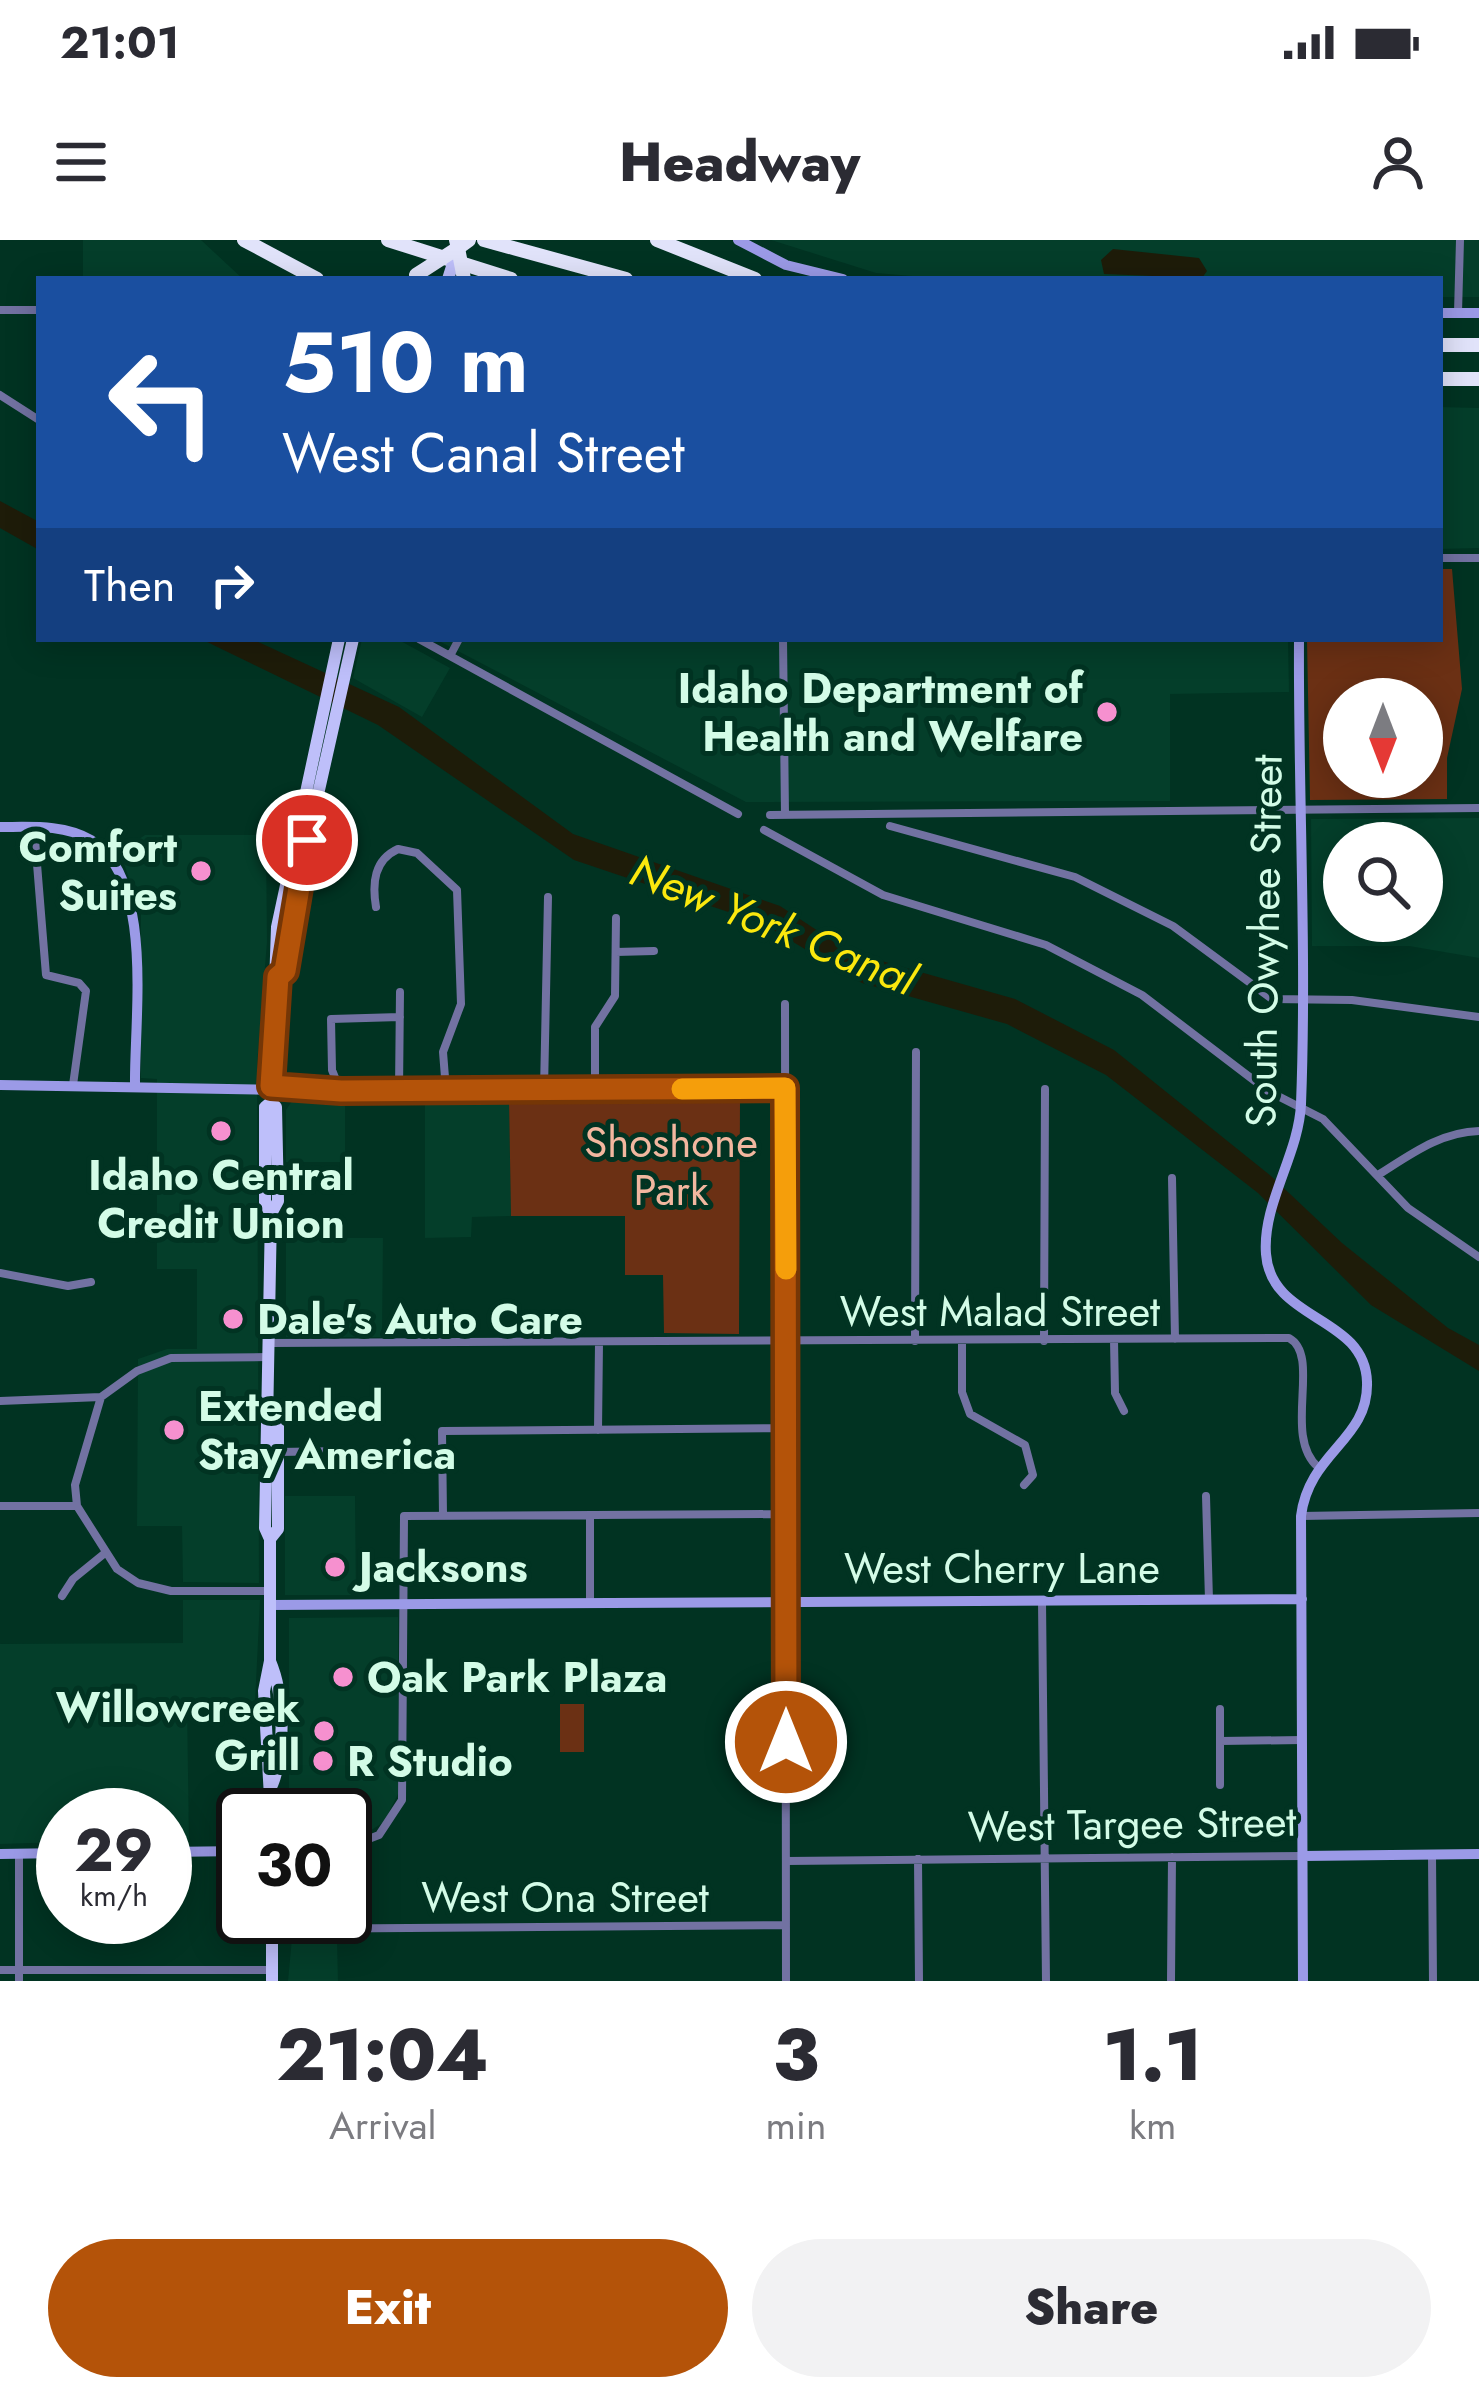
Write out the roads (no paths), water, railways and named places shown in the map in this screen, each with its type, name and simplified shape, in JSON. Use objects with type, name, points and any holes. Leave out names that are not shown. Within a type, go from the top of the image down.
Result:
[{"type":"highway","points":[[244,240],[310,276]]},
{"type":"highway","points":[[388,240],[502,276]]},
{"type":"highway","points":[[484,240],[615,276]]},
{"type":"highway","points":[[656,240],[746,276]]},
{"type":"highway","points":[[413,276],[461,242]]},
{"type":"highway","points":[[461,242],[464,276]]},
{"type":"highway","points":[[1443,346],[1479,345]]},
{"type":"highway","points":[[1443,379],[1479,379]]},
{"type":"main road","points":[[449,276],[461,242]]},
{"type":"main road","points":[[338,677],[339,642]]},
{"type":"main road","points":[[271,1788],[278,1770],[279,1683],[270,1661],[270,1539],[265,1528],[263,1450],[270,1408],[271,1214],[278,1202],[277,1107],[271,1102],[271,1086],[278,977],[285,971],[330,709],[352,642]]},
{"type":"main road","points":[[270,1408],[278,1426],[278,1529],[270,1539]]},
{"type":"main road","points":[[272,1944],[272,1976]]},
{"type":"street","points":[[738,240],[786,265],[830,276]]},
{"type":"street","points":[[1458,313],[1460,240]]},
{"type":"street","points":[[0,310],[36,310]]},
{"type":"street","points":[[1443,313],[1479,313]]},
{"type":"street","points":[[0,395],[36,418]]},
{"type":"street","points":[[1443,558],[1479,558]]},
{"type":"street","points":[[424,642],[739,814]]},
{"type":"street","points":[[449,656],[457,642]]},
{"type":"street","points":[[783,642],[785,815]]},
{"type":"street","name":"South Owyhee Street","points":[[1299,642],[1301,1105],[1265,1252],[1276,1286],[1290,1303],[1351,1340],[1365,1368],[1366,1402],[1356,1425],[1305,1485],[1301,1516],[1304,1981]]},
{"type":"street","points":[[770,815],[1479,808]]},
{"type":"street","points":[[0,826],[69,830],[93,841],[127,886],[134,919],[135,1085]]},
{"type":"street","points":[[890,826],[1075,877],[1173,926],[1272,999],[1410,1005],[1479,1017]]},
{"type":"street","points":[[34,827],[46,975],[79,983],[86,991],[73,1085]]},
{"type":"street","points":[[764,830],[883,895],[1071,957],[1162,1008],[1268,1091],[1323,1119],[1408,1208],[1479,1257]]},
{"type":"street","points":[[376,907],[373,888],[379,865],[398,849],[417,853],[457,890],[461,1004],[443,1052],[446,1090]]},
{"type":"street","points":[[544,1090],[548,897]]},
{"type":"street","points":[[595,1089],[595,1027],[615,996],[616,918]]},
{"type":"street","points":[[616,952],[654,951]]},
{"type":"street","points":[[399,1090],[400,992]]},
{"type":"street","points":[[785,1004],[786,1981]]},
{"type":"street","points":[[341,1091],[332,1070],[331,1019],[400,1017]]},
{"type":"street","points":[[915,1341],[916,1052]]},
{"type":"street","points":[[0,1085],[271,1086],[341,1091],[785,1088]]},
{"type":"street","points":[[1043,1341],[1045,1089]]},
{"type":"street","points":[[1378,1175],[1455,1132],[1479,1131]]},
{"type":"street","points":[[1172,1178],[1174,1339]]},
{"type":"street","points":[[0,1273],[68,1286],[91,1282]]},
{"type":"street","points":[[1114,1340],[1115,1394],[1124,1411]]},
{"type":"street","points":[[962,1341],[965,1404],[980,1423],[1025,1445],[1033,1475],[1024,1485]]},
{"type":"street","name":"West Malad Street","points":[[100,1397],[153,1362],[270,1350],[598,1343],[1297,1342],[1302,1353],[1302,1446],[1318,1467]]},
{"type":"street","points":[[598,1343],[598,1430]]},
{"type":"street","points":[[0,1401],[100,1397],[75,1485],[77,1506],[0,1506]]},
{"type":"street","points":[[443,1516],[442,1431],[786,1429]]},
{"type":"street","points":[[278,1452],[343,1451]]},
{"type":"street","points":[[1206,1496],[1210,1600]]},
{"type":"street","name":"West Cherry Lane","points":[[77,1506],[105,1553],[127,1577],[153,1588],[270,1598],[404,1604],[1302,1599]]},
{"type":"street","points":[[1301,1516],[1479,1513]]},
{"type":"street","points":[[372,1837],[395,1815],[405,1783],[404,1516],[786,1514]]},
{"type":"street","points":[[590,1515],[590,1603]]},
{"type":"street","points":[[62,1596],[73,1579],[105,1553]]},
{"type":"street","points":[[1042,1601],[1046,1981]]},
{"type":"street","points":[[1220,1709],[1220,1785]]},
{"type":"street","points":[[1220,1741],[1304,1740]]},
{"type":"street","points":[[0,1854],[36,1854]]},
{"type":"street","points":[[20,1854],[20,1976]]},
{"type":"street","name":"West Targee Street","points":[[786,1861],[1479,1854]]},
{"type":"street","points":[[1432,1855],[1432,1981]]},
{"type":"street","points":[[1171,1981],[1172,1857]]},
{"type":"street","points":[[918,1859],[919,1981]]},
{"type":"street","name":"West Ona Street","points":[[372,1923],[786,1925]]},
{"type":"street","points":[[0,1970],[20,1976],[272,1976]]},
{"type":"water","points":[[1113,249],[1199,258],[1207,271],[1203,276],[1104,274],[1101,260]]},
{"type":"water","points":[[0,501],[36,520],[36,548],[0,528]]},
{"type":"water","name":"New York Canal","points":[[207,642],[258,642],[399,707],[573,834],[780,906],[850,952],[1015,999],[1114,1050],[1271,1176],[1342,1243],[1448,1328],[1479,1345],[1479,1371],[1371,1305],[1258,1193],[1106,1075],[1007,1024],[862,983],[761,923],[574,860],[378,725]]},
{"type":"place","name":"Idaho Department of Health and Welfare","points":[[1107,712]]},
{"type":"place","name":"Comfort Suites","points":[[201,871]]},
{"type":"place","name":"Idaho Central Credit Union","points":[[221,1131]]},
{"type":"place","name":"Dale's Auto Care","points":[[233,1319]]},
{"type":"place","name":"Extended Stay America","points":[[174,1430]]},
{"type":"place","name":"Jacksons","points":[[335,1567]]},
{"type":"place","name":"Oak Park Plaza","points":[[343,1677]]},
{"type":"place","name":"Willowcreek Grill","points":[[324,1731]]},
{"type":"place","name":"R Studio","points":[[323,1761]]},
{"type":"park label","name":"Shoshone Park","points":[[671,1166]]}]
